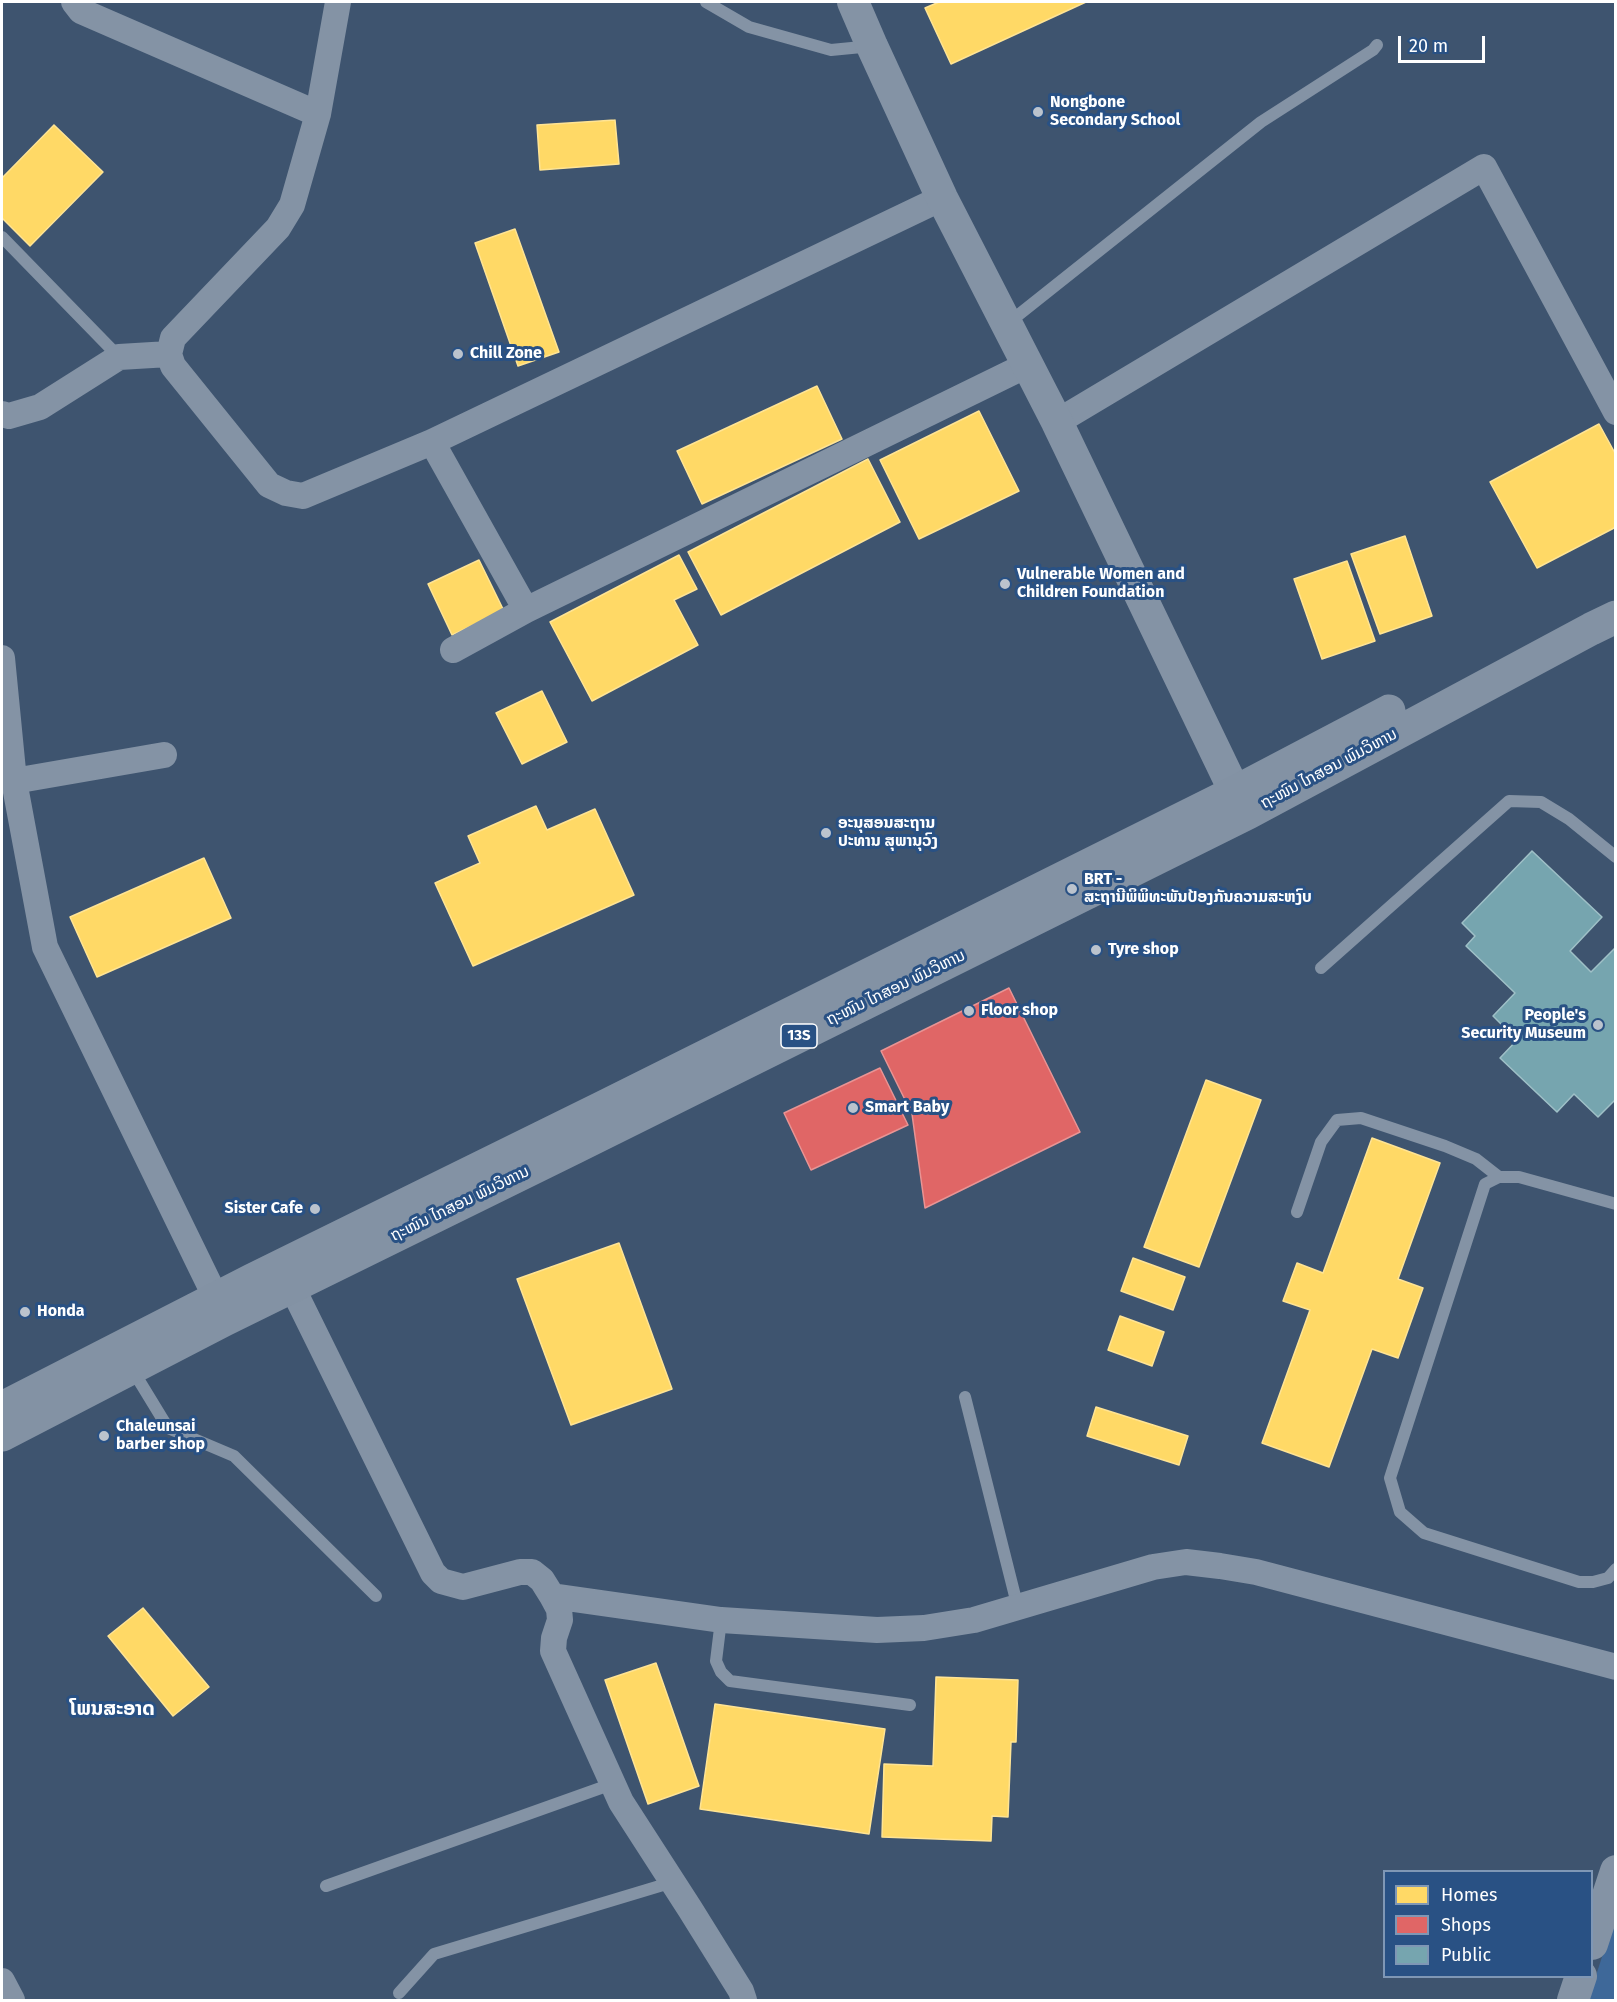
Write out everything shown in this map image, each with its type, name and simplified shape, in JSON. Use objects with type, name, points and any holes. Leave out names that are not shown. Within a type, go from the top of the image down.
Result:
[{"type":"highway","name":"ຖະໜົນ ໄກສອນ ພົມວິຫານ","points":[[2,1408],[216,1298],[1235,792],[1513,646],[1607,624]]},
{"type":"highway","name":"ຖະໜົນ ໄກສອນ ພົມວິຫານ","points":[[2,1435],[292,1287],[1248,813],[1607,624]]},
{"type":"street","points":[[74,2],[81,11],[318,114]]},
{"type":"street","points":[[338,2],[318,114],[292,205],[278,228],[173,338],[169,354],[173,366],[269,485],[286,493],[303,496],[432,442],[942,198]]},
{"type":"street","points":[[854,2],[942,198],[1057,422],[1235,792]]},
{"type":"street","points":[[1057,422],[1484,167],[1616,412]]},
{"type":"street","points":[[2,414],[9,416],[40,406],[119,357],[169,354]]},
{"type":"street","points":[[453,650],[526,610],[1027,365]]},
{"type":"street","points":[[432,442],[526,610]]},
{"type":"street","points":[[2,657],[14,781],[45,946],[216,1298]]},
{"type":"street","points":[[14,781],[164,755]]},
{"type":"street","points":[[292,1287],[433,1573],[441,1581],[464,1587],[520,1572],[532,1572],[538,1575],[552,1596],[559,1609],[560,1620],[554,1638],[553,1651],[612,1784],[621,1802],[741,1991],[744,2001]]},
{"type":"street","points":[[552,1596],[721,1620],[865,1629],[924,1628],[974,1620],[1153,1567],[1186,1562],[1256,1572],[1616,1667]]},
{"type":"street","points":[[1593,1941],[1616,1871]]},
{"type":"street","points":[[1573,2001],[1581,1978]]},
{"type":"street","points":[[2,1981],[12,2001]]},
{"type":"lane","points":[[706,2],[749,27],[831,50],[872,46]]},
{"type":"lane","points":[[1007,324],[1262,122],[1373,50],[1377,45]]},
{"type":"lane","points":[[2,237],[119,357]]},
{"type":"lane","points":[[1321,968],[1509,801],[1541,802],[1569,819],[1616,857]]},
{"type":"lane","points":[[1297,1212],[1321,1142],[1337,1120],[1361,1118],[1445,1146],[1476,1159],[1499,1177]]},
{"type":"lane","points":[[1616,1204],[1519,1178],[1499,1177],[1485,1185],[1406,1422],[1390,1478],[1400,1512],[1424,1533],[1579,1582],[1593,1582],[1608,1578],[1616,1569]]},
{"type":"lane","points":[[131,1368],[168,1428],[234,1455],[376,1596]]},
{"type":"lane","points":[[965,1397],[1018,1608]]},
{"type":"lane","points":[[721,1620],[716,1661],[721,1672],[730,1681],[910,1705]]},
{"type":"lane","points":[[327,1886],[612,1784]]},
{"type":"lane","points":[[399,1993],[434,1954],[673,1882]]},
{"type":"shaded area","points":[[1615,1917],[1615,2000],[1588,2000]]},
{"type":"building: Homes","points":[[939,2],[1086,2],[951,64],[925,8]]},
{"type":"building: Homes","points":[[615,120],[619,164],[540,170],[537,125]]},
{"type":"building: Homes","points":[[54,125],[103,172],[30,246],[2,218],[2,178]]},
{"type":"building: Homes","points":[[515,229],[559,352],[518,366],[475,243]]},
{"type":"building: Homes","points":[[817,386],[842,439],[702,504],[677,451]]},
{"type":"building: Homes","points":[[979,411],[1019,491],[919,539],[880,460]]},
{"type":"building: Homes","points":[[1599,424],[1616,455],[1616,527],[1537,568],[1490,482]]},
{"type":"building: Homes","points":[[868,459],[900,522],[721,615],[688,552]]},
{"type":"building: Homes","points":[[1405,536],[1432,616],[1380,634],[1351,554]]},
{"type":"building: Homes","points":[[679,555],[697,589],[674,600],[698,645],[592,701],[550,622]]},
{"type":"building: Homes","points":[[479,560],[504,611],[452,635],[428,584]]},
{"type":"building: Homes","points":[[1347,561],[1375,641],[1322,659],[1294,579]]},
{"type":"building: Homes","points":[[542,691],[567,742],[522,764],[496,713]]},
{"type":"building: Homes","points":[[536,806],[547,830],[595,809],[634,895],[473,966],[435,883],[480,863],[468,836]]},
{"type":"building: Homes","points":[[204,858],[231,918],[97,977],[70,917]]},
{"type":"building: Homes","points":[[1206,1080],[1261,1100],[1199,1267],[1144,1247]]},
{"type":"building: Homes","points":[[1372,1138],[1440,1163],[1398,1279],[1423,1288],[1398,1358],[1372,1349],[1329,1467],[1262,1443],[1310,1310],[1283,1301],[1297,1263],[1323,1273]]},
{"type":"building: Homes","points":[[619,1243],[672,1389],[571,1425],[517,1279]]},
{"type":"building: Homes","points":[[1133,1258],[1185,1277],[1173,1310],[1121,1291]]},
{"type":"building: Homes","points":[[1120,1316],[1164,1332],[1152,1366],[1108,1350]]},
{"type":"building: Homes","points":[[1096,1407],[1188,1436],[1179,1465],[1087,1436]]},
{"type":"building: Homes","points":[[143,1608],[209,1687],[173,1716],[108,1636]]},
{"type":"building: Homes","points":[[656,1663],[699,1786],[648,1804],[605,1680]]},
{"type":"building: Homes","points":[[936,1677],[1018,1680],[1016,1742],[1011,1742],[1008,1817],[992,1816],[991,1841],[882,1837],[884,1764],[933,1766]]},
{"type":"building: Homes","points":[[715,1704],[885,1729],[869,1834],[700,1809]]},
{"type":"building: Shops","points":[[1009,988],[1080,1132],[925,1208],[912,1114],[881,1051]]},
{"type":"building: Shops","points":[[880,1068],[908,1125],[811,1170],[784,1113]]},
{"type":"building: Public","points":[[1532,851],[1602,917],[1570,951],[1591,972],[1616,947],[1616,1099],[1598,1117],[1574,1094],[1557,1112],[1500,1058],[1517,1040],[1493,1016],[1515,993],[1466,946],[1475,936],[1462,923]]},
{"type":"place","name":"Nongbone Secondary School","points":[[1038,112]]},
{"type":"place","name":"Chill Zone","points":[[458,354]]},
{"type":"place","name":"Vulnerable Women and Children Foundation","points":[[1005,584]]},
{"type":"place","name":"ອະນຸສອນສະຖານ ປະທານ ສຸພານຸວົງ","points":[[826,833]]},
{"type":"place","name":"BRT - ສະຖານີພິພິທະພັນປ້ອງກັນຄວາມສະຫງົບ","points":[[1072,889]]},
{"type":"place","name":"Tyre shop","points":[[1096,950]]},
{"type":"place","name":"Floor shop","points":[[969,1011]]},
{"type":"place","name":"People's Security Museum","points":[[1598,1025]]},
{"type":"place","name":"Smart Baby","points":[[853,1108]]},
{"type":"place","name":"Sister Cafe","points":[[315,1209]]},
{"type":"place","name":"Honda","points":[[25,1312]]},
{"type":"place","name":"Chaleunsai barber shop","points":[[104,1436]]},
{"type":"district","name":"ໂພນສະອາດ","points":[[112,1709]]}]
